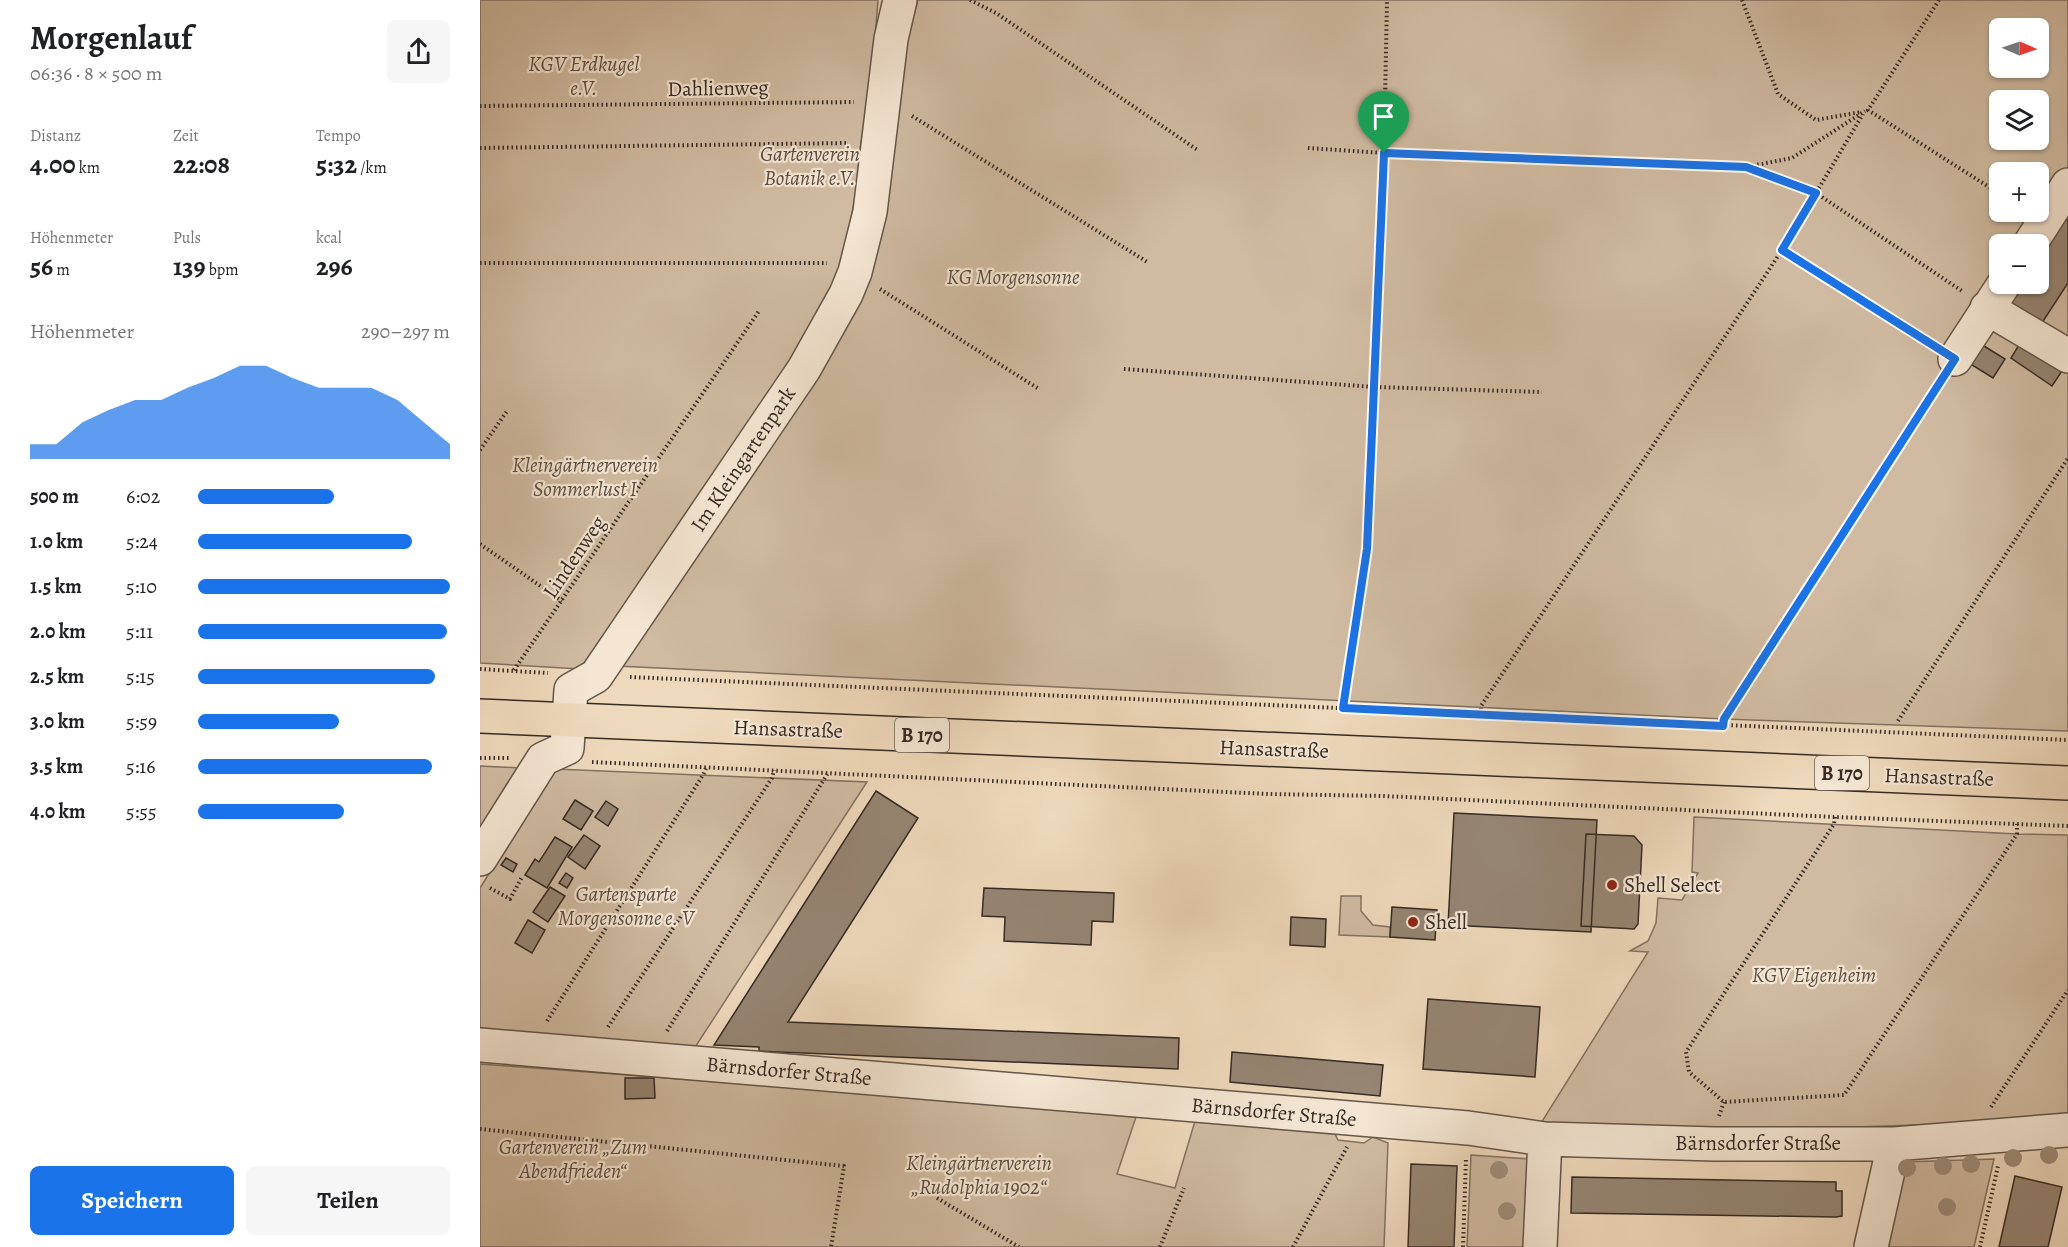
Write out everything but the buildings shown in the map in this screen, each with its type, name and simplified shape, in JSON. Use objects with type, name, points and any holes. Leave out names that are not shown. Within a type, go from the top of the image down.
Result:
[{"type":"main road","name":"Hansastraße","points":[[480,716],[2068,783]]},
{"type":"street","name":"Im Kleingartenpark","points":[[481,872],[543,759],[567,748],[571,690],[596,676],[804,369],[846,294],[855,272],[870,212],[891,39],[900,0]]},
{"type":"street","points":[[2036,234],[2068,185]]},
{"type":"street","points":[[1955,359],[1995,296],[2068,356]]},
{"type":"street","name":"Bärnsdorfer Straße","points":[[480,1045],[1468,1128],[1545,1139],[1714,1144],[1894,1144],[2068,1130]]},
{"type":"street","points":[[1540,1247],[1545,1139]]},
{"type":"street","points":[[1871,1247],[1894,1144]]},
{"type":"path","points":[[970,0],[996,13],[1199,151]]},
{"type":"path","points":[[1343,708],[1367,549],[1384,153],[1387,0]]},
{"type":"path","points":[[1742,0],[1778,93],[1816,120],[1867,110],[1989,187]]},
{"type":"path","points":[[1481,714],[1481,706],[1782,250],[1867,110],[1939,0]]},
{"type":"path","name":"Dahlienweg","points":[[480,106],[884,102]]},
{"type":"path","points":[[884,102],[897,106],[1149,263]]},
{"type":"path","points":[[1308,148],[1746,167],[1792,158],[1867,110]]},
{"type":"path","points":[[480,148],[878,142]]},
{"type":"path","points":[[1746,167],[1816,193],[1995,296]]},
{"type":"path","points":[[1723,726],[1724,719],[1955,359],[1782,250]]},
{"type":"path","points":[[480,263],[843,262],[868,282],[1040,389]]},
{"type":"path","name":"Lindenweg","points":[[514,671],[759,311]]},
{"type":"path","points":[[1124,369],[1374,387],[1542,392]]},
{"type":"path","points":[[480,450],[507,411]]},
{"type":"path","points":[[1898,721],[2068,458]]},
{"type":"path","points":[[480,544],[562,602]]},
{"type":"path","points":[[480,669],[549,673]]},
{"type":"path","points":[[596,676],[2068,740]]},
{"type":"path","points":[[480,758],[543,759]]},
{"type":"path","points":[[590,762],[1268,794],[1384,796],[2068,826]]},
{"type":"path","points":[[527,1049],[704,776],[706,768]]},
{"type":"path","points":[[588,1054],[772,778],[774,770]]},
{"type":"path","points":[[649,1059],[828,773]]},
{"type":"path","points":[[1834,817],[1834,824],[1686,1052],[1689,1072],[1724,1102],[1844,1095],[2017,834],[2017,824]]},
{"type":"path","points":[[481,872],[510,899],[522,877]]},
{"type":"path","points":[[1980,1247],[1993,1137],[1981,1123],[2068,990]]},
{"type":"path","points":[[1293,1247],[1360,1119]]},
{"type":"path","points":[[1463,1247],[1468,1128]]},
{"type":"path","points":[[480,1130],[844,1166],[831,1247]]},
{"type":"path","points":[[1160,1247],[1184,1188]]},
{"type":"path","points":[[937,1198],[1019,1247]]},
{"type":"green space","points":[[480,0],[878,0],[870,102],[861,142],[856,191],[843,263],[790,365],[580,669],[480,663]]},
{"type":"green space","name":"KG Morgensonne","points":[[918,0],[2068,0],[2068,731],[1724,719],[617,666],[868,282],[906,41]]},
{"type":"green space","points":[[480,766],[521,768],[480,833]]},
{"type":"green space","name":"Gartensparte Morgensonne e. V","points":[[555,769],[867,782],[692,1052],[480,1036],[480,888]]},
{"type":"green space","name":"KGV Eigenheim","points":[[1694,817],[2068,835],[2068,1113],[2054,1118],[1981,1123],[1855,1127],[1714,1129],[1541,1123],[1648,952],[1630,951],[1648,941],[1656,923],[1658,898],[1682,900],[1698,873],[1692,872]]},
{"type":"green space","points":[[1341,896],[1361,896],[1361,911],[1373,925],[1390,927],[1390,937],[1339,935]]},
{"type":"green space","points":[[480,1064],[920,1097],[1136,1117],[1117,1174],[1175,1188],[1195,1121],[1335,1134],[1338,1140],[1364,1143],[1373,1137],[1388,1143],[1384,1247],[480,1247]]},
{"type":"green space","points":[[1471,1155],[1530,1159],[1529,1247],[1467,1247]]},
{"type":"green space","points":[[1994,1159],[1974,1247],[1884,1247],[1904,1162]]},
{"type":"place","name":"Shell Select","points":[[1612,885]]},
{"type":"place","name":"Shell","points":[[1413,922]]},
{"type":"route","points":[[1384,153],[1746,167],[1816,193],[1782,250],[1955,359],[1724,719],[1723,726],[1343,708],[1367,549],[1384,153]]},
{"type":"park label","name":"KGV Erdkugel e.V.","points":[[584,76]]},
{"type":"park label","name":"Gartenverein Botanik e.V.","points":[[810,166]]},
{"type":"park label","name":"Kleingärtnerverein Sommerlust I","points":[[585,477]]},
{"type":"park label","name":"Gartenverein „Zum Abendfrieden“","points":[[573,1159]]},
{"type":"park label","name":"Kleingärtnerverein „Rudolphia 1902“","points":[[979,1175]]}]
